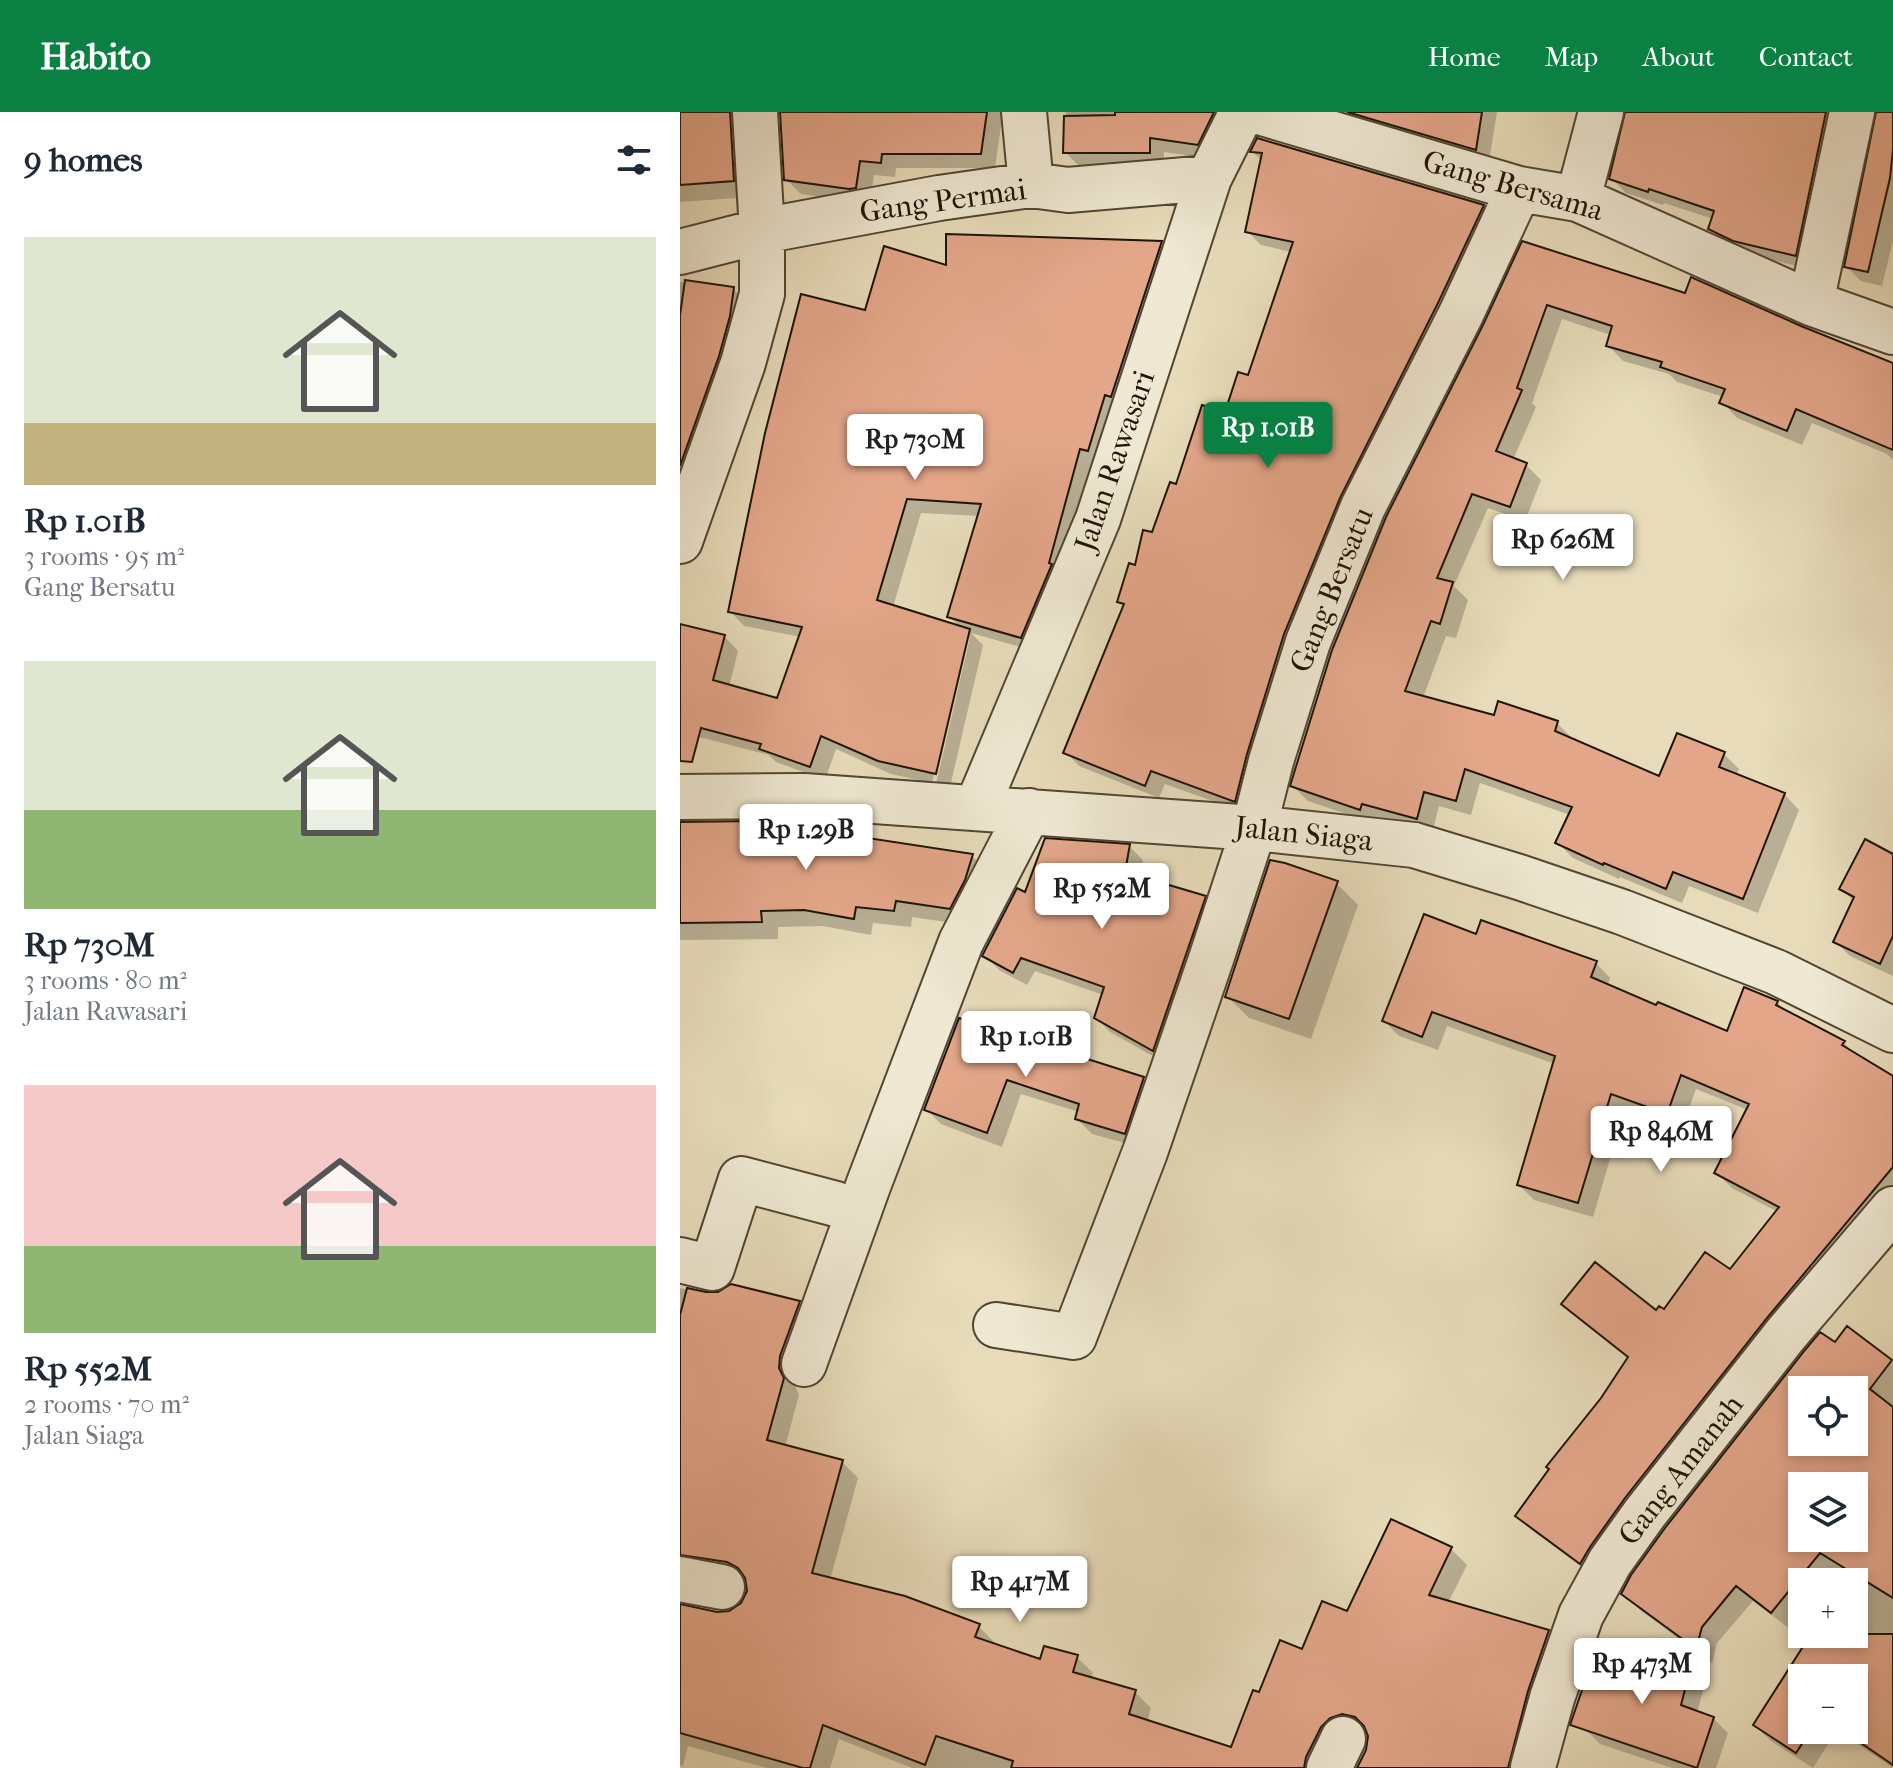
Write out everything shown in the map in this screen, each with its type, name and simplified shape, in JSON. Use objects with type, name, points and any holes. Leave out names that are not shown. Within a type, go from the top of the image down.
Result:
[{"type":"street","points":[[680,541],[743,363],[762,294],[762,231],[755,112]]},
{"type":"street","points":[[1024,112],[1031,185]]},
{"type":"street","name":"Jalan Rawasari","points":[[977,807],[1098,519],[1209,178],[1242,112]]},
{"type":"street","name":"Gang Bersama","points":[[1259,112],[1519,189],[1578,199],[1811,303],[1893,332]]},
{"type":"street","points":[[1578,199],[1601,112]]},
{"type":"street","points":[[1811,303],[1852,112]]},
{"type":"street","name":"Gang Permai","points":[[680,252],[762,231],[939,198],[1031,185],[1068,190],[1209,178]]},
{"type":"street","name":"Gang Bersatu","points":[[996,1325],[1074,1337],[1145,1152],[1254,828],[1308,642],[1358,520],[1461,314],[1519,189]]},
{"type":"street","name":"Jalan Siaga","points":[[680,797],[804,796],[977,807],[1254,828],[1414,845],[1622,912],[1776,972],[1893,1030]]},
{"type":"street","points":[[804,1364],[961,942],[1029,811]]},
{"type":"street","points":[[680,1260],[712,1268],[741,1179],[836,1204]]},
{"type":"street","name":"Gang Amanah","points":[[1537,1768],[1552,1698],[1581,1615],[1610,1562],[1786,1334],[1893,1209]]},
{"type":"street","points":[[680,1579],[722,1587]]},
{"type":"building","points":[[680,112],[730,112],[734,181],[680,185]]},
{"type":"building","points":[[780,112],[987,112],[981,154],[882,154],[881,163],[860,161],[856,188],[849,189],[784,180]]},
{"type":"building","points":[[1115,112],[1214,112],[1198,145],[1150,138],[1150,153],[1063,153],[1064,116],[1115,115]]},
{"type":"building","points":[[1347,112],[1482,112],[1476,150]]},
{"type":"building","points":[[1625,112],[1826,112],[1796,256],[1733,241],[1708,229],[1714,211],[1609,179]]},
{"type":"building","points":[[1876,112],[1893,112],[1893,149],[1890,178],[1868,272],[1844,267]]},
{"type":"building","points":[[1257,138],[1484,205],[1340,498],[1284,634],[1235,802],[1151,771],[1145,786],[1063,753],[1124,604],[1117,602],[1129,563],[1135,565],[1143,530],[1152,532],[1170,482],[1176,484],[1202,405],[1225,412],[1238,372],[1248,375],[1293,242],[1245,232],[1262,153],[1250,152]]},
{"type":"building","points":[[946,234],[1162,241],[1111,397],[1105,395],[1088,451],[1080,449],[1049,563],[1052,564],[1021,638],[947,617],[981,504],[907,499],[877,600],[970,629],[936,774],[878,761],[821,736],[810,767],[759,749],[761,744],[701,728],[692,762],[680,761],[680,624],[725,635],[713,680],[777,698],[802,627],[728,612],[765,433],[801,294],[865,310],[884,246],[946,265]]},
{"type":"building","points":[[1522,241],[1685,293],[1691,277],[1893,363],[1893,450],[1796,409],[1787,431],[1719,403],[1725,389],[1660,367],[1662,362],[1606,346],[1612,326],[1547,305],[1517,388],[1522,390],[1496,451],[1527,463],[1510,507],[1472,494],[1437,578],[1453,582],[1440,624],[1431,621],[1405,691],[1494,715],[1498,701],[1558,721],[1555,731],[1659,776],[1677,733],[1725,752],[1719,767],[1785,793],[1743,899],[1673,872],[1666,889],[1555,843],[1572,807],[1465,769],[1456,801],[1424,792],[1417,819],[1362,804],[1360,810],[1290,786],[1332,650],[1386,517]]},
{"type":"building","points":[[685,280],[734,287],[719,356],[680,466],[680,315]]},
{"type":"building","points":[[756,821],[973,854],[965,880],[950,909],[896,901],[894,911],[856,907],[854,919],[804,910],[761,911],[762,922],[680,923],[680,822]]},
{"type":"building","points":[[1045,838],[1130,844],[1125,872],[1206,896],[1153,1051],[1094,1018],[1104,987],[1021,958],[1013,973],[982,956],[1017,888],[1025,892]]},
{"type":"building","points":[[1865,839],[1893,854],[1893,936],[1880,964],[1833,942],[1854,897],[1839,889]]},
{"type":"building","points":[[1270,860],[1338,881],[1289,1019],[1225,997]]},
{"type":"building","points":[[1424,914],[1476,934],[1481,920],[1597,961],[1591,977],[1727,1031],[1744,987],[1778,1001],[1776,1005],[1845,1041],[1842,1045],[1893,1076],[1893,1167],[1767,1318],[1625,1498],[1580,1564],[1515,1516],[1549,1469],[1546,1467],[1601,1398],[1628,1357],[1561,1304],[1595,1262],[1656,1310],[1659,1306],[1664,1309],[1705,1252],[1730,1269],[1779,1207],[1714,1173],[1749,1104],[1681,1075],[1667,1114],[1611,1094],[1578,1203],[1517,1185],[1555,1056],[1432,1012],[1422,1037],[1382,1021]]},
{"type":"building","points":[[959,1018],[1144,1077],[1125,1134],[1075,1119],[1079,1104],[1007,1080],[987,1133],[924,1110]]},
{"type":"building","points":[[731,1284],[800,1301],[780,1356],[779,1368],[784,1378],[767,1440],[843,1460],[812,1573],[905,1596],[980,1624],[975,1637],[1040,1659],[1044,1646],[1078,1655],[1073,1672],[1136,1690],[1129,1714],[1231,1747],[1253,1690],[1259,1692],[1280,1640],[1302,1649],[1322,1601],[1347,1611],[1391,1519],[1452,1547],[1429,1595],[1549,1630],[1528,1691],[1508,1768],[1357,1768],[1366,1750],[1368,1736],[1355,1717],[1342,1714],[1330,1718],[1321,1727],[1304,1768],[1011,1768],[1013,1761],[936,1736],[925,1765],[823,1725],[810,1768],[803,1768],[680,1733],[680,1604],[717,1612],[729,1611],[741,1603],[747,1591],[745,1578],[738,1568],[727,1562],[680,1555],[680,1315],[687,1288],[718,1292]]},
{"type":"building","points":[[1847,1326],[1892,1360],[1870,1389],[1893,1407],[1893,1598],[1868,1583],[1868,1568],[1844,1568],[1820,1553],[1808,1568],[1788,1568],[1788,1592],[1771,1613],[1736,1586],[1702,1627],[1696,1649],[1621,1594],[1665,1528],[1820,1332],[1835,1342]]},
{"type":"building","points":[[1868,1634],[1893,1634],[1893,1765],[1862,1744],[1868,1744],[1868,1664],[1792,1664],[1802,1648],[1868,1648]]},
{"type":"building","points":[[1598,1644],[1690,1670],[1681,1705],[1714,1717],[1697,1768],[1570,1725]]},
{"type":"building","points":[[1788,1670],[1788,1744],[1802,1744],[1796,1753],[1753,1725]]}]
